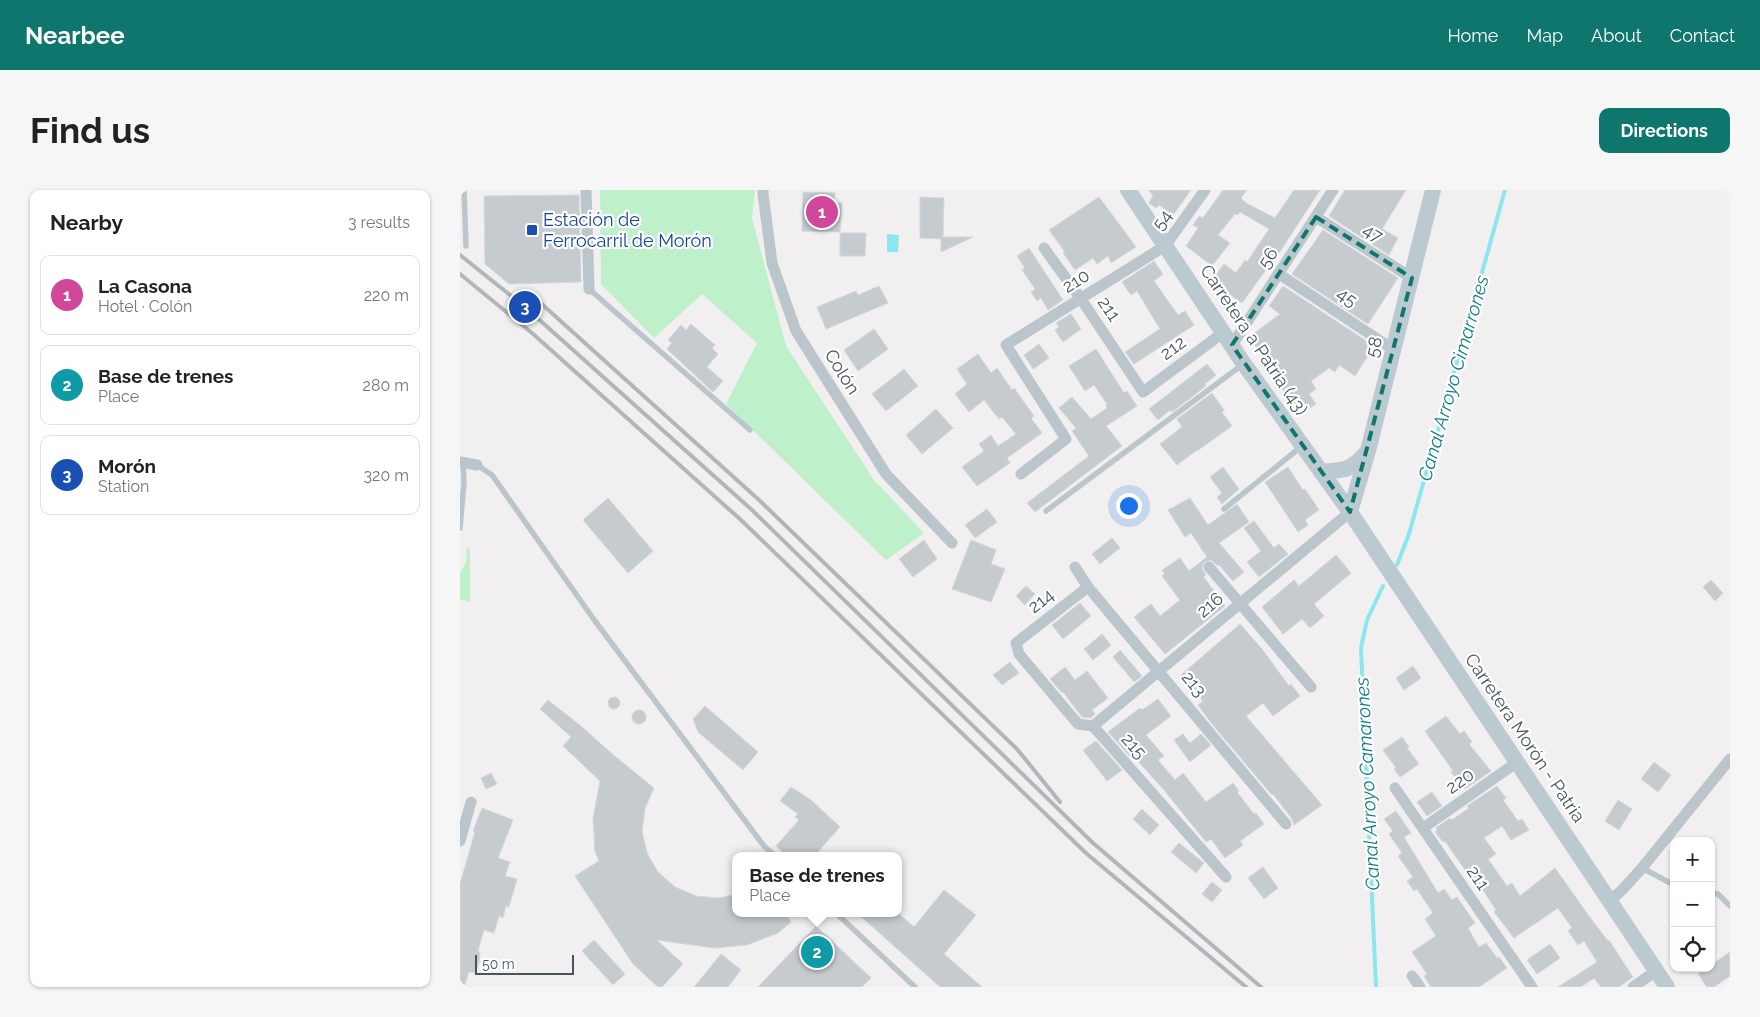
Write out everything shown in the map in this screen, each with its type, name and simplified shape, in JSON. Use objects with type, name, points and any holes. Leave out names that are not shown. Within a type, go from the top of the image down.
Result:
[{"type":"main road","name":"Carretera a Patria (43)","points":[[1128,190],[1244,364],[1350,512]]},
{"type":"main road","name":"58","points":[[1350,512],[1368,451],[1433,190]]},
{"type":"main road","points":[[1321,472],[1346,470],[1357,464],[1368,451]]},
{"type":"main road","name":"Carretera Morón - Patria","points":[[1350,512],[1666,987]]},
{"type":"street","points":[[586,190],[589,289]]},
{"type":"street","name":"Colón","points":[[763,190],[772,263],[796,331],[886,474],[952,543]]},
{"type":"street","name":"54","points":[[1165,246],[1205,190]]},
{"type":"street","name":"56","points":[[1228,339],[1279,274],[1333,190]]},
{"type":"street","name":"47","points":[[1316,217],[1412,278]]},
{"type":"street","name":"210","points":[[1021,474],[1066,439],[1006,345],[1165,246]]},
{"type":"street","name":"211","points":[[1044,248],[1081,299],[1143,392]]},
{"type":"street","name":"45","points":[[1279,274],[1394,350]]},
{"type":"street","name":"212","points":[[1143,392],[1228,339]]},
{"type":"street","points":[[461,463],[477,465]]},
{"type":"street","name":"216","points":[[1093,726],[1350,512]]},
{"type":"street","name":"213","points":[[1075,567],[1088,587],[1286,824]]},
{"type":"street","points":[[1209,567],[1311,687]]},
{"type":"street","name":"214","points":[[1016,643],[1088,587]]},
{"type":"street","name":"215","points":[[1016,643],[1019,654],[1078,724],[1093,726],[1226,877]]},
{"type":"street","points":[[1610,901],[1642,868],[1730,759]]},
{"type":"street","name":"220","points":[[1423,828],[1516,763]]},
{"type":"street","name":"211","points":[[1395,788],[1532,987]]},
{"type":"street","points":[[460,841],[471,802]]},
{"type":"street","points":[[1632,987],[1656,971]]},
{"type":"street","points":[[1412,976],[1420,987]]},
{"type":"lane","points":[[464,190],[466,246]]},
{"type":"lane","points":[[589,289],[750,430]]},
{"type":"lane","points":[[1046,511],[1244,364]]},
{"type":"lane","points":[[1224,509],[1302,446]]},
{"type":"lane","points":[[460,528],[464,482],[461,463]]},
{"type":"lane","points":[[477,465],[492,475],[596,621],[728,795],[764,846],[771,852]]},
{"type":"lane","points":[[1642,868],[1670,883]]},
{"type":"lane","points":[[1715,894],[1718,894],[1730,906]]},
{"type":"lane","points":[[840,917],[915,987]]},
{"type":"highlighted area","points":[[1316,217],[1412,278],[1350,512],[1232,345]]},
{"type":"green space","points":[[600,190],[755,190],[752,218],[786,346],[874,480],[924,533],[886,560],[726,404],[757,343],[702,294],[654,338],[601,284]]},
{"type":"green space","points":[[467,548],[470,549],[470,602],[460,600],[460,574],[466,561]]},
{"type":"water","points":[[887,234],[899,235],[898,252],[887,252]]},
{"type":"building","points":[[1148,190],[1191,190],[1173,215],[1159,205],[1156,208],[1149,203],[1153,195]]},
{"type":"building","points":[[1223,190],[1247,190],[1241,198],[1246,203],[1275,218],[1294,190],[1320,190],[1272,264],[1242,303],[1211,282],[1224,264],[1236,273],[1245,260],[1247,262],[1269,229],[1240,212],[1238,215],[1235,214],[1218,235],[1230,243],[1212,266],[1186,246],[1198,228],[1193,225],[1199,216],[1203,218]]},
{"type":"building","points":[[1345,190],[1406,190],[1382,229],[1398,238],[1389,255],[1329,216]]},
{"type":"building","points":[[803,192],[835,193],[834,202],[842,203],[840,232],[802,231]]},
{"type":"building","name":"Estación de Ferrocarril de Morón","points":[[579,195],[581,282],[509,284],[485,264],[484,196]]},
{"type":"building","points":[[920,197],[944,198],[943,237],[973,237],[941,252],[941,239],[920,238]]},
{"type":"building","points":[[1099,197],[1136,247],[1111,263],[1108,256],[1097,264],[1093,258],[1075,270],[1049,230]]},
{"type":"building","points":[[1323,230],[1398,278],[1368,324],[1292,274]]},
{"type":"building","points":[[840,233],[866,233],[865,256],[840,256]]},
{"type":"building","points":[[1029,248],[1063,300],[1048,310],[1041,298],[1037,301],[1031,292],[1035,289],[1022,270],[1025,268],[1017,256]]},
{"type":"building","points":[[1154,261],[1163,274],[1154,281],[1178,315],[1185,311],[1194,325],[1134,364],[1125,352],[1160,329],[1137,291],[1131,295],[1122,282]]},
{"type":"building","points":[[879,286],[888,303],[826,329],[817,307],[856,291],[858,295]]},
{"type":"building","points":[[1283,286],[1374,346],[1355,376],[1339,365],[1335,372],[1329,368],[1311,381],[1316,389],[1309,394],[1316,404],[1300,414],[1279,384],[1281,382],[1249,337],[1280,314],[1269,306]]},
{"type":"building","points":[[1071,314],[1081,329],[1063,342],[1055,330],[1059,327],[1056,323]]},
{"type":"building","points":[[691,324],[715,345],[712,348],[718,354],[707,367],[723,381],[713,392],[667,349],[672,343],[668,340],[681,325],[686,330]]},
{"type":"building","points":[[874,329],[888,349],[858,371],[844,350]]},
{"type":"building","points":[[1039,344],[1049,358],[1033,369],[1024,355]]},
{"type":"building","points":[[1096,349],[1124,393],[1127,391],[1137,406],[1106,426],[1122,446],[1035,512],[1027,503],[1089,456],[1072,431],[1076,428],[1059,408],[1072,397],[1091,419],[1107,408],[1107,404],[1094,385],[1085,391],[1069,366]]},
{"type":"building","points":[[978,354],[991,373],[997,368],[1012,390],[1014,388],[1034,416],[1031,418],[1042,433],[1007,458],[1010,463],[977,486],[962,467],[984,451],[979,444],[991,435],[998,446],[1016,434],[1002,417],[999,419],[984,400],[969,412],[955,394],[967,384],[957,369]]},
{"type":"building","points":[[1207,364],[1216,375],[1205,384],[1206,386],[1172,412],[1170,410],[1158,420],[1149,409]]},
{"type":"building","points":[[904,369],[918,386],[886,411],[872,394]]},
{"type":"building","points":[[1212,393],[1232,426],[1177,465],[1160,444],[1182,427],[1177,419]]},
{"type":"building","points":[[936,409],[953,428],[922,454],[906,435]]},
{"type":"building","points":[[1223,467],[1239,489],[1222,504],[1217,497],[1222,493],[1210,477]]},
{"type":"building","points":[[1288,467],[1319,510],[1305,520],[1308,525],[1298,532],[1265,482]]},
{"type":"building","points":[[608,498],[653,551],[628,573],[583,520]]},
{"type":"building","points":[[1190,498],[1208,525],[1237,504],[1249,522],[1219,543],[1244,572],[1233,581],[1219,565],[1211,560],[1204,562],[1202,568],[1206,575],[1203,576],[1225,606],[1165,654],[1134,617],[1151,604],[1160,616],[1180,600],[1162,576],[1165,574],[1162,570],[1180,558],[1189,571],[1207,557],[1191,533],[1185,537],[1168,510]]},
{"type":"building","points":[[987,509],[997,522],[975,538],[965,525]]},
{"type":"building","points":[[1254,521],[1274,548],[1279,544],[1288,554],[1259,577],[1247,562],[1261,551],[1244,528]]},
{"type":"building","points":[[1112,538],[1120,548],[1100,564],[1092,554]]},
{"type":"building","points":[[924,540],[937,559],[913,577],[899,559]]},
{"type":"building","points":[[971,540],[996,550],[991,564],[1005,569],[991,602],[952,589]]},
{"type":"building","points":[[1336,555],[1351,573],[1314,604],[1324,616],[1310,628],[1302,619],[1283,634],[1262,607],[1294,580],[1299,586]]},
{"type":"building","points":[[1711,580],[1723,593],[1715,601],[1703,587]]},
{"type":"building","points":[[1026,586],[1035,594],[1025,605],[1016,596]]},
{"type":"building","points":[[1080,603],[1091,616],[1063,639],[1052,625]]},
{"type":"building","points":[[1240,624],[1262,649],[1289,686],[1291,684],[1300,696],[1273,716],[1263,703],[1246,716],[1322,805],[1294,825],[1292,819],[1273,794],[1212,724],[1198,705],[1203,701],[1181,675]]},
{"type":"building","points":[[1102,634],[1111,645],[1093,660],[1084,649]]},
{"type":"building","points":[[1120,650],[1142,676],[1134,682],[1113,657]]},
{"type":"building","points":[[1010,662],[1019,673],[1002,685],[993,675]]},
{"type":"building","points":[[1413,666],[1421,678],[1404,690],[1396,678]]},
{"type":"building","points":[[1065,667],[1075,680],[1087,671],[1108,698],[1092,710],[1095,714],[1091,718],[1082,717],[1063,692],[1050,679]]},
{"type":"building","points":[[612,697],[616,697],[620,703],[616,709],[612,709],[608,705],[608,701]]},
{"type":"building","points":[[1158,699],[1171,716],[1146,735],[1164,756],[1158,760],[1175,780],[1183,773],[1206,802],[1233,783],[1239,791],[1237,792],[1264,824],[1240,841],[1243,845],[1225,858],[1211,839],[1206,842],[1164,790],[1108,732],[1140,708],[1142,710]]},
{"type":"building","points":[[548,700],[654,788],[645,808],[642,831],[647,853],[658,872],[675,887],[696,896],[719,898],[732,895],[732,917],[787,917],[791,922],[778,933],[747,945],[714,948],[657,940],[683,964],[662,987],[658,987],[633,964],[575,876],[599,861],[595,851],[593,818],[600,781],[563,746],[571,737],[540,709]]},
{"type":"building","points":[[705,706],[758,752],[743,770],[698,732],[693,719]]},
{"type":"building","points":[[639,710],[644,712],[646,717],[644,722],[639,724],[634,722],[632,717],[634,712]]},
{"type":"building","points":[[1446,716],[1460,734],[1464,731],[1472,742],[1469,744],[1491,771],[1465,789],[1451,772],[1453,771],[1425,731]]},
{"type":"building","points":[[1183,734],[1190,743],[1201,734],[1211,745],[1190,762],[1174,740]]},
{"type":"building","points":[[1402,737],[1409,747],[1407,748],[1419,764],[1400,777],[1383,750]]},
{"type":"building","points":[[1096,741],[1122,770],[1107,781],[1083,750]]},
{"type":"building","points":[[1654,762],[1671,775],[1658,792],[1641,779]]},
{"type":"building","points":[[491,773],[497,784],[486,789],[481,778]]},
{"type":"building","points":[[1497,786],[1506,798],[1503,800],[1518,821],[1522,819],[1529,830],[1511,840],[1502,826],[1484,838],[1496,854],[1488,859],[1507,886],[1512,883],[1520,896],[1555,868],[1589,916],[1609,940],[1633,977],[1619,987],[1601,987],[1594,978],[1581,987],[1558,987],[1597,962],[1584,941],[1578,945],[1568,931],[1572,928],[1558,908],[1514,938],[1494,912],[1496,910],[1479,884],[1476,886],[1445,841],[1443,842],[1435,832],[1436,828],[1450,818],[1452,820],[1469,808],[1467,806]]},
{"type":"building","points":[[791,787],[811,800],[840,827],[818,852],[783,852],[776,846],[799,820],[795,817],[798,814],[780,801]]},
{"type":"building","points":[[1432,792],[1442,806],[1427,816],[1417,802]]},
{"type":"building","points":[[1618,800],[1632,809],[1619,830],[1605,821]]},
{"type":"building","points":[[482,808],[513,820],[498,858],[510,862],[505,876],[517,879],[509,907],[506,906],[503,918],[499,916],[494,933],[484,930],[478,951],[480,952],[479,962],[475,973],[469,972],[464,987],[460,987],[460,884],[475,832],[473,831]]},
{"type":"building","points":[[1142,809],[1159,825],[1150,835],[1133,819]]},
{"type":"building","points":[[1396,811],[1411,833],[1404,837],[1438,893],[1444,889],[1452,900],[1457,897],[1475,923],[1468,928],[1479,947],[1486,943],[1507,968],[1479,987],[1431,987],[1424,976],[1427,974],[1412,952],[1436,936],[1425,919],[1433,913],[1417,889],[1414,891],[1407,881],[1413,877],[1398,856],[1402,853],[1389,834],[1393,831],[1384,819]]},
{"type":"building","points":[[1179,843],[1204,863],[1196,873],[1171,852]]},
{"type":"building","points":[[1263,867],[1278,888],[1264,899],[1248,878]]},
{"type":"building","points":[[1212,882],[1222,890],[1212,902],[1202,894]]},
{"type":"building","points":[[944,890],[976,915],[944,954],[982,987],[940,987],[861,917],[902,916],[914,927]]},
{"type":"building","points":[[816,926],[871,978],[862,987],[758,987]]},
{"type":"building","points":[[594,940],[625,974],[613,985],[582,951]]},
{"type":"building","points":[[1550,944],[1560,958],[1537,974],[1527,960]]},
{"type":"building","points":[[1730,952],[1730,976],[1714,987],[1707,987],[1698,974],[1701,972],[1715,972],[1715,962]]},
{"type":"building","points":[[721,954],[741,970],[728,987],[694,987]]},
{"type":"waterway","name":"Canal Arroyo Cimarrones","points":[[1397,565],[1409,534],[1505,190]]},
{"type":"waterway","name":"Canal Arroyo Camarones","points":[[1376,987],[1361,648],[1367,620],[1383,586]]},
{"type":"railway","points":[[460,255],[525,307],[752,510],[1093,843],[1261,987]]},
{"type":"railway","points":[[460,274],[532,333],[741,520],[1087,854],[1246,987]]},
{"type":"railway","points":[[535,298],[758,499],[1017,749],[1060,802]]},
{"type":"place","name":"La Casona","points":[[822,212]]},
{"type":"place","name":"Estación de Ferrocarril de Morón","points":[[532,230]]},
{"type":"place","name":"Morón","points":[[525,307]]},
{"type":"place","name":"Base de trenes","points":[[817,952]]}]
